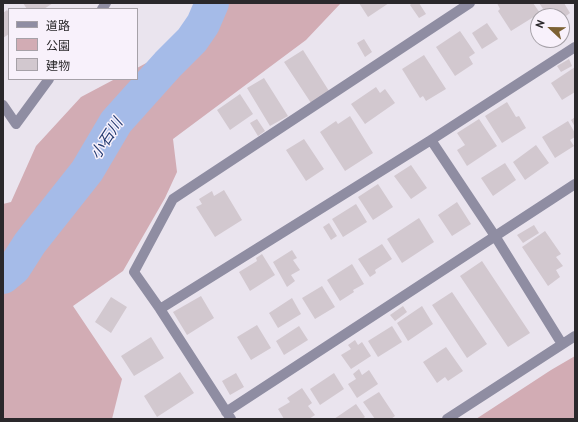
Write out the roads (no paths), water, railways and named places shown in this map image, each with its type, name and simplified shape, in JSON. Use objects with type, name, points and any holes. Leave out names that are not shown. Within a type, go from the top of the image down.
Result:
[{"type":"street","points":[[470,3],[174,199],[134,272],[160,308],[229,415],[575,184]]},
{"type":"street","points":[[160,308],[431,140],[575,47]]},
{"type":"street","points":[[3,105],[16,124],[48,80]]},
{"type":"street","points":[[431,140],[495,236],[562,344]]},
{"type":"street","points":[[447,419],[575,336]]},
{"type":"waterway","name":"小石川","points":[[3,277],[14,268],[30,243],[87,171],[116,122],[168,64],[192,40],[203,24],[212,3]]}]
